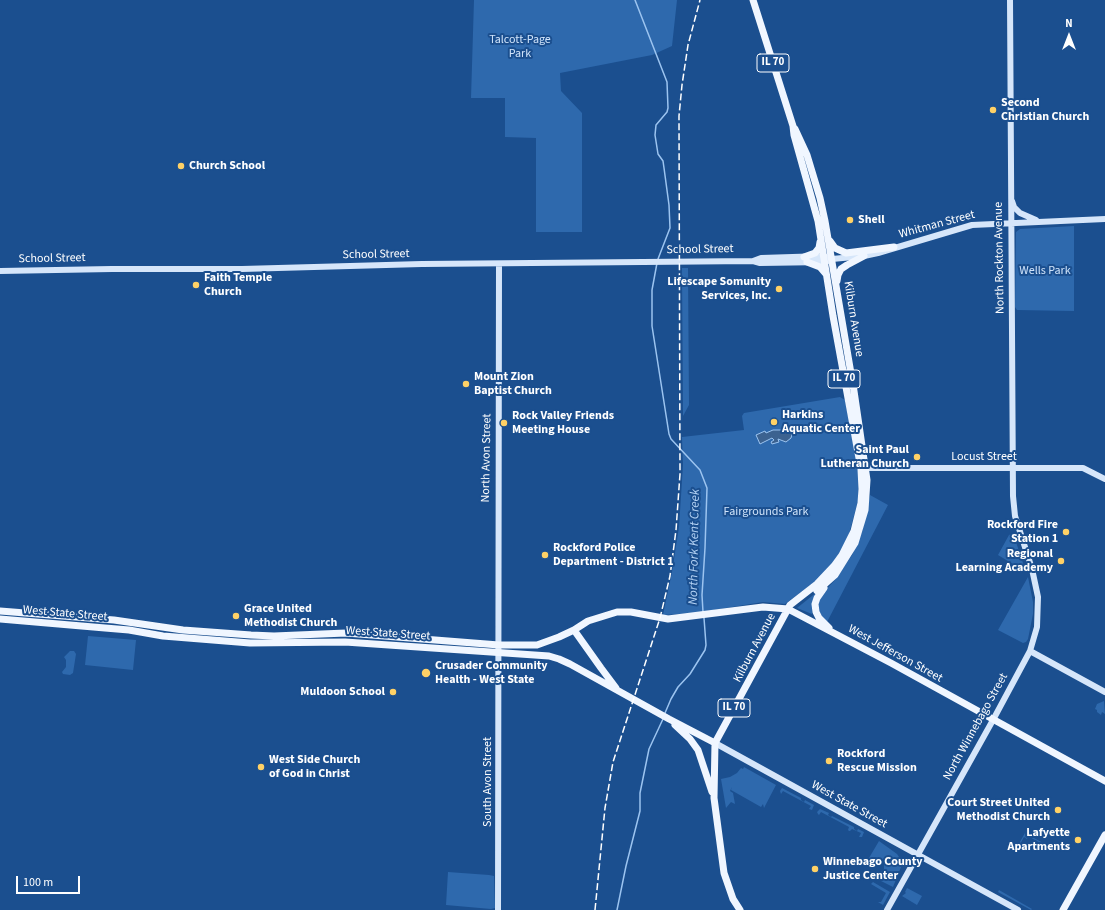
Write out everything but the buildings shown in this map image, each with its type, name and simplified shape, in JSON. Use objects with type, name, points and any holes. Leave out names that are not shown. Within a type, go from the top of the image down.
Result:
[{"type":"main road","name":"Kilburn Avenue","points":[[753,0],[793,126],[794,135],[818,221],[820,238],[836,285],[867,494],[865,510],[860,527],[848,555],[835,575],[810,596],[794,607],[788,609]]},
{"type":"main road","name":"North Rockton Avenue","points":[[1010,0],[1012,468],[1015,516]]},
{"type":"main road","name":"Kilburn Avenue","points":[[740,910],[733,899],[724,873],[714,798],[716,743],[788,609],[795,601],[827,575],[848,546],[854,531],[861,503],[862,489],[863,468],[827,278],[828,238],[820,198],[807,156],[798,133],[793,126]]},
{"type":"main road","points":[[1010,194],[1014,207],[1017,211],[1029,218],[1041,222]]},
{"type":"main road","name":"Whitman Street","points":[[827,259],[864,256],[972,225],[1105,219]]},
{"type":"main road","points":[[820,238],[817,251],[805,260],[820,267],[825,272],[827,278]]},
{"type":"main road","points":[[828,238],[835,248],[846,253],[894,247]]},
{"type":"main road","points":[[836,285],[838,275],[841,270],[864,256]]},
{"type":"main road","name":"School Street","points":[[0,271],[119,268],[242,268],[648,262],[753,261],[760,263],[827,259]]},
{"type":"main road","name":"North Avon Street","points":[[499,264],[499,653]]},
{"type":"main road","name":"Locust Street","points":[[863,468],[1083,468],[1105,480]]},
{"type":"main road","name":"North Winnebago Street","points":[[887,910],[1030,651],[1036,627],[1038,597],[1032,568],[1015,516]]},
{"type":"main road","points":[[833,633],[819,618],[816,612],[815,604],[817,598],[835,575]]},
{"type":"main road","name":"West Jefferson Street","points":[[574,630],[588,621],[617,612],[631,612],[668,619],[763,607],[788,609],[1105,781]]},
{"type":"main road","name":"West State Street","points":[[0,611],[114,620],[183,630],[237,634],[274,636],[346,633],[499,645],[537,645],[574,630]]},
{"type":"main road","name":"West State Street","points":[[0,619],[129,630],[163,636],[250,643],[276,644],[345,642],[549,656],[559,659],[716,743],[1018,910]]},
{"type":"main road","points":[[574,630],[618,690]]},
{"type":"main road","points":[[1030,651],[1105,692]]},
{"type":"main road","name":"South Avon Street","points":[[498,910],[499,653]]},
{"type":"main road","points":[[667,718],[690,739],[698,750],[714,798]]},
{"type":"main road","points":[[1063,910],[1105,835]]},
{"type":"green space","name":"Talcott-Page Park","points":[[474,0],[677,0],[672,46],[652,55],[560,73],[561,91],[582,113],[582,232],[536,232],[536,138],[505,137],[505,98],[471,98]]},
{"type":"green space","name":"Wells Park","points":[[1074,226],[1074,311],[1017,310],[1015,307],[1016,232],[1020,229]]},
{"type":"green space","points":[[682,268],[688,268],[689,405],[683,416]]},
{"type":"green space","name":"Fairgrounds Park","points":[[840,397],[845,400],[859,476],[858,501],[844,547],[825,574],[785,604],[763,602],[695,613],[663,615],[679,527],[683,465],[682,437],[744,430],[742,416],[744,413]]},
{"type":"green space","points":[[870,495],[888,505],[827,622],[819,614],[819,597],[835,580],[852,555],[862,532]]},
{"type":"green space","points":[[1011,534],[1014,536],[1026,572],[998,555]]},
{"type":"green space","points":[[1028,577],[1033,602],[1033,614],[1028,639],[1023,643],[998,630]]},
{"type":"green space","points":[[822,588],[812,604],[812,614],[797,608]]},
{"type":"green space","points":[[88,636],[136,640],[133,670],[85,665]]},
{"type":"green space","points":[[70,651],[74,651],[76,654],[73,673],[70,675],[63,674],[62,672],[66,667],[66,660],[64,657]]},
{"type":"green space","points":[[1104,701],[1105,714],[1102,712],[1101,715],[1095,709],[1097,704]]},
{"type":"green space","points":[[744,767],[776,785],[764,808],[763,804],[761,807],[731,790],[732,787],[730,791],[733,793],[735,804],[731,802],[726,808],[721,779],[730,777]]},
{"type":"green space","points":[[782,788],[801,798],[804,802],[805,800],[814,805],[812,810],[809,809],[811,806],[783,791],[781,794],[780,791]]},
{"type":"green space","points":[[820,809],[829,813],[828,815],[831,817],[832,816],[854,827],[857,831],[858,829],[864,832],[862,837],[859,837],[861,833],[852,829],[849,831],[849,827],[821,812],[819,815],[817,812]]},
{"type":"green space","points":[[1025,833],[1052,848],[1051,849],[1028,836],[1027,839],[1024,837],[1019,846],[1021,849],[1017,847]]},
{"type":"green space","points":[[879,841],[897,854],[901,860],[901,867],[893,887],[875,878],[876,872],[878,873],[879,877],[884,878],[880,876],[879,873],[884,869],[884,863],[879,860],[873,862],[869,858]]},
{"type":"green space","points":[[448,872],[494,876],[495,908],[491,909],[446,905]]},
{"type":"green space","points":[[873,882],[890,892],[883,905],[878,902],[881,902],[886,893],[871,884]]},
{"type":"green space","points":[[907,888],[922,896],[917,905],[902,896],[906,893]]},
{"type":"green space","points":[[999,890],[1032,909],[1031,910],[998,892]]},
{"type":"shaded area","points":[[787,427],[791,430],[792,434],[791,438],[786,442],[778,439],[779,442],[772,444],[771,442],[774,440],[772,438],[760,444],[756,435],[765,431],[766,433],[773,430],[784,430]]},
{"type":"waterway","name":"North Fork Kent Creek","points":[[635,0],[667,82],[668,108],[667,112],[656,125],[655,135],[658,154],[663,161],[669,205],[670,228],[658,259]]},
{"type":"waterway","name":"North Fork Kent Creek","points":[[657,263],[652,290],[652,326],[669,434],[671,439],[700,470],[707,488],[702,595],[703,612]]},
{"type":"waterway","name":"North Fork Kent Creek","points":[[665,713],[678,687],[690,674],[705,650],[704,618]]},
{"type":"waterway","name":"North Fork Kent Creek","points":[[617,910],[640,811],[640,793],[649,749],[663,719]]},
{"type":"railway","points":[[595,910],[605,808],[613,762],[660,618],[670,576],[676,530],[680,474],[679,116],[688,45],[700,0]]},
{"type":"place","name":"Second Christian Church","points":[[993,110]]},
{"type":"place","name":"Church School","points":[[181,166]]},
{"type":"place","name":"Shell","points":[[850,220]]},
{"type":"place","name":"Faith Temple Church","points":[[196,285]]},
{"type":"place","name":"Lifescape Somunity Services, Inc.","points":[[779,289]]},
{"type":"place","name":"Mount Zion Baptist Church","points":[[466,384]]},
{"type":"place","name":"Harkins Aquatic Center","points":[[774,422]]},
{"type":"place","name":"Rock Valley Friends Meeting House","points":[[504,423]]},
{"type":"place","name":"Saint Paul Lutheran Church","points":[[917,457]]},
{"type":"place","name":"Rockford Fire Station 1","points":[[1066,532]]},
{"type":"place","name":"Rockford Police Department - District 1","points":[[545,555]]},
{"type":"place","name":"Regional Learning Academy","points":[[1061,561]]},
{"type":"place","name":"Grace United Methodist Church","points":[[236,616]]},
{"type":"place","name":"Crusader Community Health - West State","points":[[426,673]]},
{"type":"place","name":"Muldoon School","points":[[393,692]]},
{"type":"place","name":"Rockford Rescue Mission","points":[[829,761]]},
{"type":"place","name":"West Side Church of God in Christ","points":[[261,767]]},
{"type":"place","name":"Court Street United Methodist Church","points":[[1058,810]]},
{"type":"place","name":"Lafyette Apartments","points":[[1078,840]]},
{"type":"place","name":"Winnebago County Justice Center","points":[[815,869]]}]
